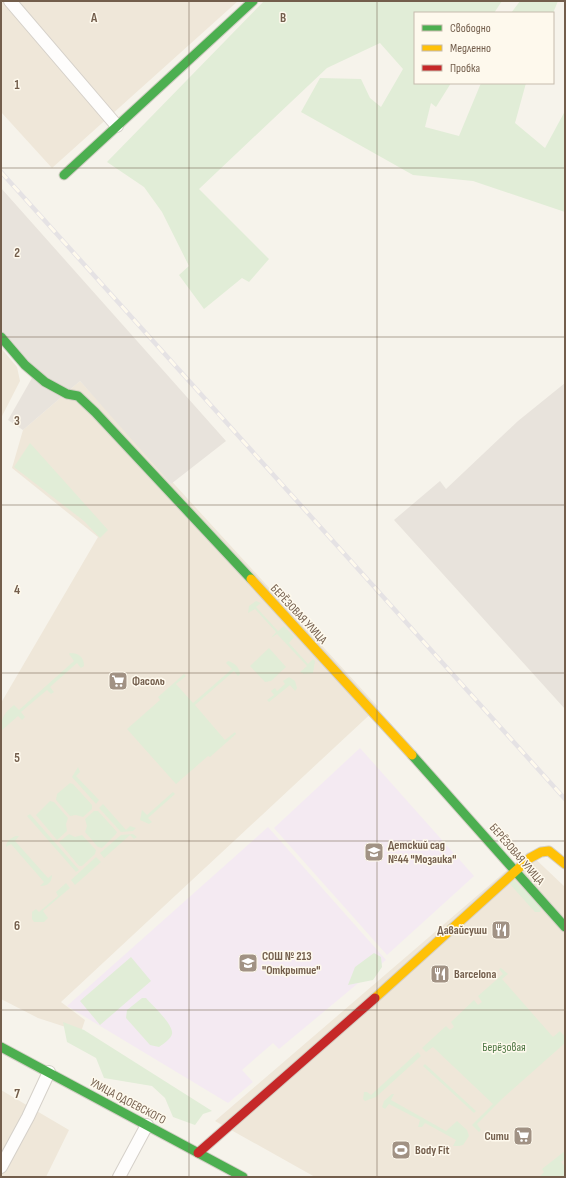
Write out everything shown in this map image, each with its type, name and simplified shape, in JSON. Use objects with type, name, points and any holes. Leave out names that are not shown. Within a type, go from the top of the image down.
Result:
[{"type":"street","points":[[10,1],[117,126]]},
{"type":"street","points":[[64,175],[253,1]]},
{"type":"street","name":"БЕРЁЗОВАЯ УЛИЦА","points":[[1,336],[27,368],[52,387],[69,396],[78,396],[95,412],[371,708],[565,926]]},
{"type":"street","points":[[198,1152],[397,979],[540,851],[547,850],[555,854],[565,864]]},
{"type":"street","name":"УЛИЦА ОДОЕВСКОГО","points":[[1,1047],[243,1177]]},
{"type":"street","points":[[1,1167],[28,1117],[49,1072]]},
{"type":"street","points":[[119,1177],[147,1125]]},
{"type":"shaded area","points":[[1,1],[238,1],[52,168],[1,112]]},
{"type":"shaded area","points":[[1,188],[226,441],[171,484],[80,381],[23,430],[8,420],[36,371],[1,330]]},
{"type":"shaded area","points":[[1,348],[17,367],[20,381],[1,418]]},
{"type":"shaded area","points":[[80,381],[378,707],[61,1002],[85,1020],[81,1032],[38,1018],[1,999],[1,703],[98,537],[12,468],[23,430]]},
{"type":"shaded area","points":[[565,383],[565,709],[394,520],[440,481],[446,489],[518,421]]},
{"type":"shaded area","name":"Детский сад №44 \"Мозаика\"","points":[[360,748],[474,876],[387,955],[274,828]]},
{"type":"shaded area","name":"СОШ № 213 \"Открытие\"","points":[[268,827],[386,960],[279,1049],[273,1043],[242,1070],[253,1082],[228,1103],[67,1006]]},
{"type":"shaded area","points":[[528,852],[565,887],[565,1177],[315,1177],[215,1121]]},
{"type":"shaded area","points":[[1,1090],[69,1130],[46,1177],[1,1177]]},
{"type":"green space","points":[[264,1],[502,1],[495,12],[414,12],[414,84],[450,84],[436,107],[431,103],[425,127],[459,136],[481,84],[526,84],[515,123],[545,148],[565,111],[565,212],[473,181],[413,175],[301,112],[320,78],[361,79],[370,98],[381,107],[403,69],[380,43],[327,68],[199,189],[269,259],[249,282],[242,278],[204,309],[179,275],[189,266],[162,212],[144,187],[107,162]]},
{"type":"green space","points":[[520,1],[558,1],[553,12],[512,12]]},
{"type":"green space","points":[[30,443],[108,530],[100,538],[84,521],[14,467]]},
{"type":"green space","points":[[256,601],[261,603],[256,607],[278,631],[284,626],[294,637],[289,643],[308,664],[313,659],[315,661],[313,673],[304,674],[300,672],[307,666],[277,634],[271,638],[276,632],[255,609],[248,613],[249,606]]},
{"type":"green space","points":[[269,648],[286,667],[271,681],[265,682],[250,666]]},
{"type":"green space","points":[[69,654],[80,656],[83,660],[84,666],[81,668],[77,663],[50,687],[54,692],[51,694],[47,690],[21,712],[25,717],[22,720],[18,716],[1,731],[2,719],[14,705],[19,710],[74,661]]},
{"type":"green space","points":[[228,661],[233,663],[239,669],[240,674],[238,676],[234,671],[195,705],[225,740],[235,732],[236,734],[176,784],[127,729],[160,700],[158,697],[184,674],[186,676],[176,684],[193,703],[232,669],[226,663]]},
{"type":"green space","points":[[289,677],[295,681],[297,688],[295,691],[290,685],[269,702],[267,700],[274,695],[271,691],[275,688],[277,691],[285,684],[283,681]]},
{"type":"green space","points":[[78,767],[80,772],[76,776],[99,800],[96,804],[72,777]]},
{"type":"green space","points":[[70,783],[73,784],[92,805],[92,809],[83,817],[76,815],[70,816],[56,800],[57,794]]},
{"type":"green space","points":[[173,792],[175,794],[148,818],[152,822],[149,824],[140,820],[142,810],[147,815]]},
{"type":"green space","points":[[50,801],[54,802],[68,818],[66,824],[67,831],[57,840],[36,815]]},
{"type":"green space","points":[[103,804],[126,830],[130,826],[136,828],[133,831],[121,832],[99,808]]},
{"type":"green space","points":[[94,811],[98,811],[117,832],[102,848],[98,847],[85,832],[87,826],[85,819]]},
{"type":"green space","points":[[30,814],[79,870],[76,872],[27,816]]},
{"type":"green space","points":[[69,834],[75,837],[82,835],[96,850],[95,854],[82,866],[79,866],[59,842]]},
{"type":"green space","points":[[133,834],[137,837],[134,839],[130,835],[104,858],[100,853],[121,835]]},
{"type":"green space","points":[[19,836],[15,841],[48,878],[52,875],[49,884],[40,886],[44,882],[11,844],[6,847],[9,840]]},
{"type":"green space","points":[[96,857],[101,862],[75,885],[71,880]]},
{"type":"green space","points":[[513,879],[542,907],[540,912],[535,912],[507,881]]},
{"type":"green space","points":[[66,883],[70,888],[43,911],[48,918],[44,922],[34,922],[32,919],[32,912],[36,909],[39,912],[58,896],[56,892]]},
{"type":"green space","points":[[374,953],[381,957],[382,967],[373,980],[348,985],[355,967]]},
{"type":"green space","points":[[131,957],[151,981],[100,1025],[80,1001]]},
{"type":"green space","name":"Берёзовая","points":[[501,968],[508,974],[502,979],[553,1037],[560,1031],[565,1037],[565,1043],[503,1098],[477,1124],[481,1130],[479,1132],[472,1125],[493,1104],[433,1047],[426,1052],[422,1048],[446,1026],[450,1030],[454,1027],[451,1022],[474,1000],[478,1005],[482,1002],[478,996],[503,974],[499,969]]},
{"type":"green space","points":[[142,998],[146,998],[166,1020],[172,1030],[170,1038],[159,1047],[150,1045],[126,1018],[127,1010]]},
{"type":"green space","points":[[63,1022],[84,1030],[212,1111],[203,1114],[195,1125],[173,1117],[165,1098],[152,1086],[104,1078],[96,1058],[67,1042]]},
{"type":"green space","points":[[418,1052],[421,1056],[376,1097],[365,1101],[363,1099],[364,1092],[371,1095]]},
{"type":"green space","points":[[425,1064],[476,1111],[474,1113],[423,1066]]},
{"type":"green space","points":[[394,1094],[391,1100],[446,1131],[457,1121],[467,1130],[469,1136],[463,1145],[453,1146],[456,1140],[425,1123],[422,1127],[418,1127],[420,1120],[389,1104],[385,1109],[382,1107],[384,1101]]},
{"type":"green space","points":[[565,1151],[565,1159],[561,1162],[565,1167],[565,1177],[539,1177],[544,1172],[542,1169]]},
{"type":"railway","points":[[1,172],[565,799]]},
{"type":"traffic: fast","points":[[64,175],[253,1]]},
{"type":"traffic: fast","points":[[1,337],[25,365],[45,382],[67,394],[78,396],[95,412],[251,579]]},
{"type":"traffic: fast","points":[[412,755],[565,927]]},
{"type":"traffic: fast","points":[[1,1047],[243,1177]]},
{"type":"traffic: slow","points":[[251,579],[412,755]]},
{"type":"traffic: slow","points":[[375,998],[530,858],[541,852],[549,851],[565,864]]},
{"type":"traffic: jam","points":[[198,1153],[375,998]]},
{"type":"place","name":"Фасоль","points":[[118,681]]},
{"type":"place","name":"Детский сад №44 \"Мозаика\"","points":[[374,852]]},
{"type":"place","name":"Давайсуши","points":[[501,930]]},
{"type":"place","name":"СОШ № 213 \"Открытие\"","points":[[248,963]]},
{"type":"place","name":"Barcelona","points":[[440,974]]},
{"type":"place","name":"Сити","points":[[523,1136]]},
{"type":"place","name":"Body Fit","points":[[401,1150]]}]
